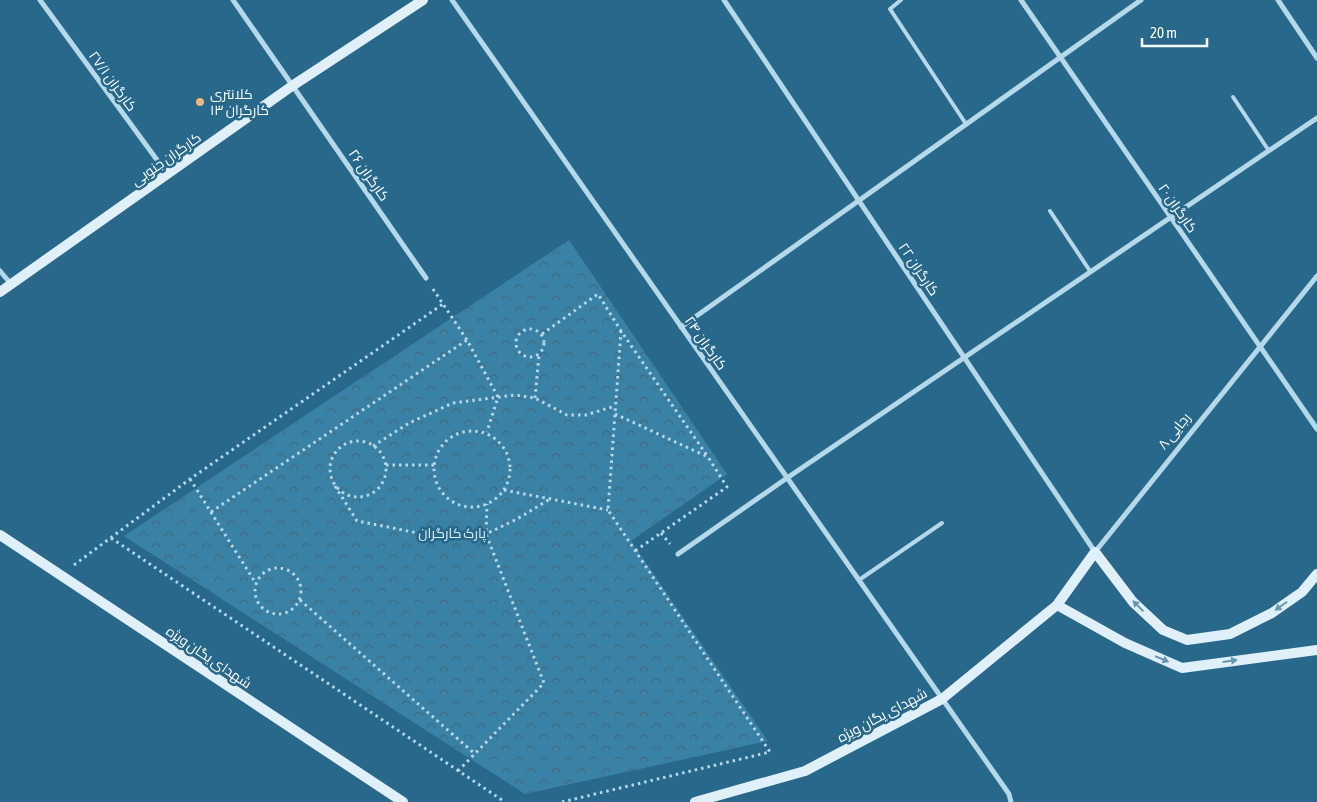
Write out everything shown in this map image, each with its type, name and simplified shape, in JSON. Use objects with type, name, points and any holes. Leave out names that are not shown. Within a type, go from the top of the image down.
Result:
[{"type":"street","name":"کارگران ۲۷/۱","points":[[40,0],[168,175]]},
{"type":"street","name":"کارگران ۲۶","points":[[233,0],[426,278]]},
{"type":"street","name":"کارگران جنوبی","points":[[0,292],[292,86],[423,0]]},
{"type":"street","name":"کارگران ۲۴","points":[[452,0],[942,699],[1008,794],[1011,802]]},
{"type":"street","name":"کارگران ۲۲","points":[[724,0],[1095,552]]},
{"type":"street","name":"کارگران ۲۰","points":[[1021,0],[1317,429]]},
{"type":"street","points":[[681,327],[1141,0]]},
{"type":"street","points":[[1278,0],[1317,58]]},
{"type":"street","points":[[678,554],[964,357],[1317,118]]},
{"type":"street","points":[[0,271],[11,284]]},
{"type":"street","name":"رجایی ۸","points":[[1057,605],[1095,552],[1317,276]]},
{"type":"street","name":"شهدای یگان ویژه","points":[[0,535],[403,802]]},
{"type":"street","points":[[1095,552],[1134,602],[1163,630],[1187,640],[1230,634],[1272,613],[1302,592],[1317,574]]},
{"type":"street","points":[[1057,605],[1125,643],[1182,668],[1317,650]]},
{"type":"street","name":"شهدای یگان ویژه","points":[[696,802],[805,771],[942,699],[1057,605]]},
{"type":"lane","points":[[901,0],[890,9],[966,124]]},
{"type":"lane","points":[[1233,97],[1269,151]]},
{"type":"lane","points":[[1050,211],[1090,272]]},
{"type":"lane","points":[[859,580],[942,523]]},
{"type":"path","points":[[426,278],[467,340],[498,397],[486,433]]},
{"type":"path","points":[[542,334],[598,294],[621,332],[727,487],[636,551]]},
{"type":"path","points":[[61,575],[190,479],[443,304]]},
{"type":"path","points":[[535,398],[540,354],[544,348],[545,341],[542,334],[536,330],[529,329],[521,332],[517,338],[516,345],[519,352],[525,356],[532,357],[540,354]]},
{"type":"path","points":[[562,802],[770,752],[608,510],[621,332]]},
{"type":"path","points":[[211,512],[467,340]]},
{"type":"path","points":[[373,446],[409,423],[453,403],[515,395],[535,398],[567,415],[586,416],[615,406]]},
{"type":"path","points":[[614,414],[708,457]]},
{"type":"path","points":[[466,430],[486,433],[503,445],[511,464],[508,484],[496,500],[478,508],[457,505],[441,493],[433,474],[436,454],[448,438],[466,430]]},
{"type":"path","points":[[335,486],[347,496],[362,498],[376,492],[385,480],[386,465],[381,451],[369,442],[354,440],[340,446],[331,458],[329,473],[335,486],[357,521],[433,536],[486,534],[517,519],[550,499]]},
{"type":"path","points":[[386,465],[434,465]]},
{"type":"path","points":[[190,479],[255,582]]},
{"type":"path","points":[[504,490],[608,510]]},
{"type":"path","points":[[458,771],[544,683],[486,534],[487,504]]},
{"type":"path","points":[[111,538],[505,802]]},
{"type":"path","points":[[274,567],[286,568],[296,576],[301,587],[300,600],[292,610],[281,614],[269,613],[259,605],[254,594],[255,582],[263,572],[269,569],[274,567]]},
{"type":"path","points":[[300,600],[475,754]]},
{"type":"green space","name":"پارک کارگران","points":[[569,240],[727,474],[631,541],[768,741],[525,794],[124,536]]},
{"type":"place","name":"کلانتری ۱۳ کارگران","points":[[200,102]]}]
